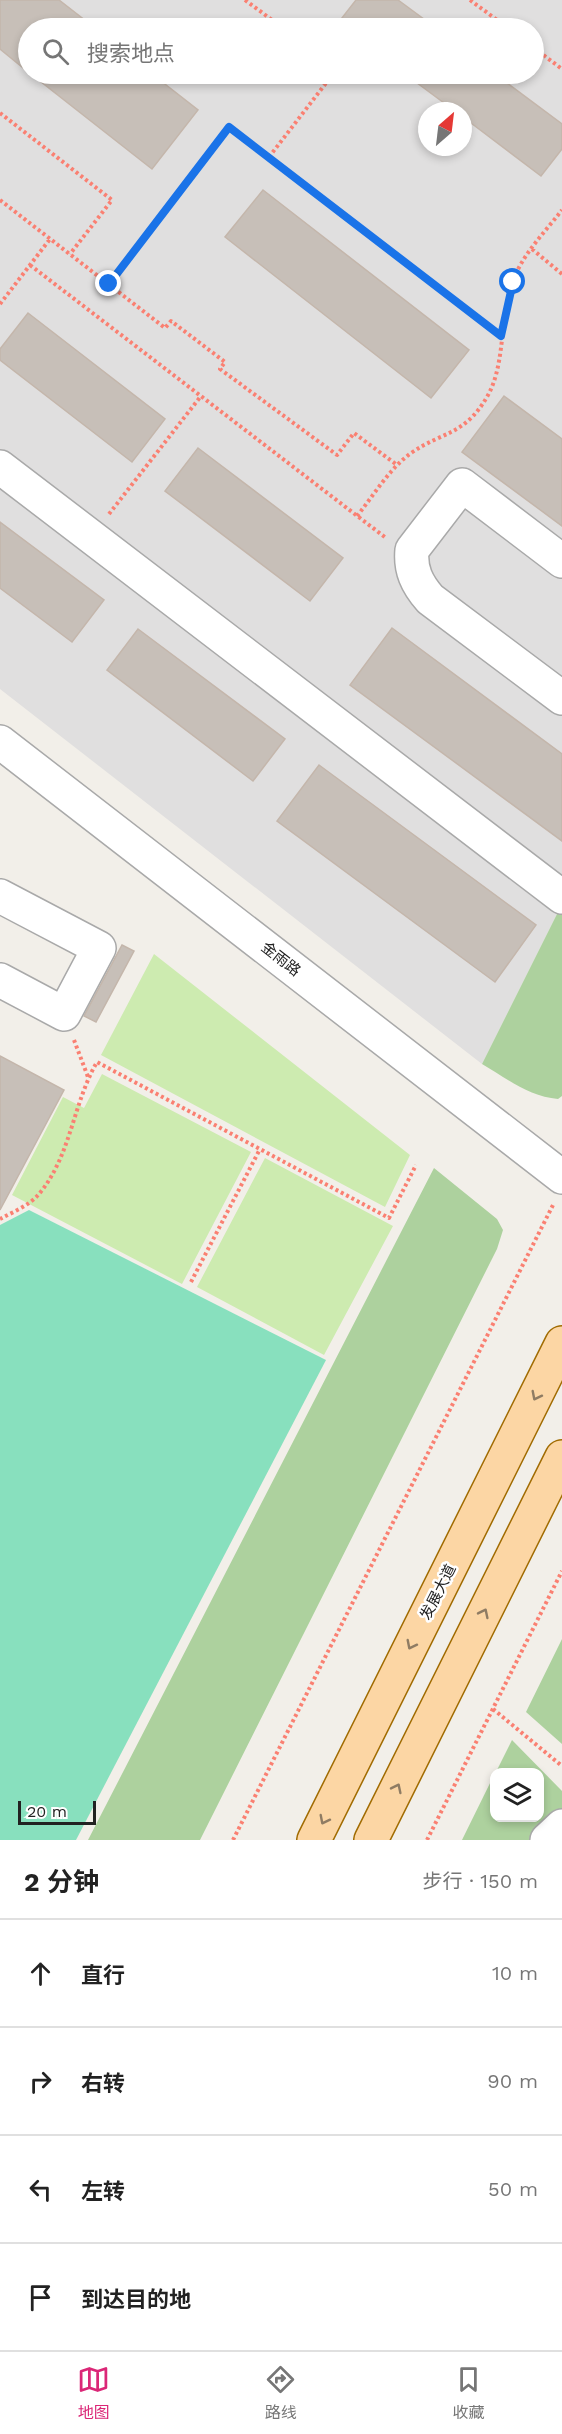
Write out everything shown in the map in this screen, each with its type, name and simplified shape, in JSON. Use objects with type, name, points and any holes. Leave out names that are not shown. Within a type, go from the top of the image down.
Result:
[{"type":"main road","name":"发展大道","points":[[314,1840],[562,1343]]},
{"type":"main road","points":[[371,1840],[562,1457]]},
{"type":"street","points":[[0,467],[562,897]]},
{"type":"street","points":[[562,561],[462,485],[412,550],[411,557],[414,576],[430,599],[562,698]]},
{"type":"street","name":"金雨路","points":[[0,741],[559,1186]]},
{"type":"street","points":[[0,896],[99,948],[64,1014],[0,980]]},
{"type":"street","points":[[547,1840],[562,1826]]},
{"type":"path","points":[[245,0],[252,2],[271,18]]},
{"type":"path","points":[[470,0],[494,18]]},
{"type":"path","points":[[544,56],[562,69]]},
{"type":"path","points":[[269,157],[325,84]]},
{"type":"path","points":[[0,113],[112,200],[70,254]]},
{"type":"path","points":[[109,284],[229,127],[501,336]]},
{"type":"path","points":[[0,200],[165,328],[171,321],[225,362],[220,369],[336,455],[354,433],[397,465]]},
{"type":"path","points":[[357,516],[397,465],[412,452],[466,424],[488,395],[500,361],[501,336],[513,282],[520,266],[562,210]]},
{"type":"path","points":[[0,304],[50,239]]},
{"type":"path","points":[[532,249],[562,274]]},
{"type":"path","points":[[30,265],[411,557]]},
{"type":"path","points":[[92,537],[201,396]]},
{"type":"path","points":[[64,1014],[88,1077]]},
{"type":"path","points":[[0,1219],[38,1195],[47,1183],[67,1144],[88,1077],[97,1062],[389,1218],[416,1165]]},
{"type":"path","points":[[191,1282],[260,1149]]},
{"type":"path","points":[[232,1840],[559,1186]]},
{"type":"path","points":[[427,1840],[562,1571]]},
{"type":"path","points":[[493,1709],[562,1766]]},
{"type":"shaded area","points":[[0,0],[562,0],[562,904],[482,1064],[0,689]]},
{"type":"green space","points":[[562,904],[562,1096],[558,1099],[528,1091],[482,1064]]},
{"type":"green space","points":[[154,954],[410,1155],[385,1207],[101,1055]]},
{"type":"green space","points":[[102,1074],[251,1152],[182,1284],[12,1195],[63,1097],[84,1108]]},
{"type":"green space","points":[[265,1158],[393,1226],[324,1355],[197,1287]]},
{"type":"green space","points":[[434,1168],[497,1219],[503,1230],[497,1249],[200,1840],[88,1840]]},
{"type":"green space","points":[[29,1210],[326,1360],[76,1840],[0,1840],[0,1225]]},
{"type":"green space","points":[[562,1639],[562,1744],[526,1712]]},
{"type":"green space","points":[[512,1740],[539,1768],[498,1768]]},
{"type":"green space","points":[[544,1773],[562,1791],[562,1820],[551,1840],[462,1840],[490,1783],[490,1822],[544,1822]]},
{"type":"building","points":[[0,0],[59,0],[82,18],[18,18],[18,64],[0,49]]},
{"type":"building","points":[[356,0],[398,0],[422,18],[342,18]]},
{"type":"building","points":[[44,84],[165,84],[198,110],[152,169]]},
{"type":"building","points":[[419,84],[508,84],[562,124],[562,149],[541,176],[472,124],[472,102],[443,102]]},
{"type":"building","points":[[263,190],[469,350],[431,398],[225,237]]},
{"type":"building","points":[[28,313],[165,419],[132,462],[0,360],[0,349]]},
{"type":"building","points":[[504,396],[562,439],[562,526],[462,452]]},
{"type":"building","points":[[198,448],[343,558],[310,601],[165,491]]},
{"type":"building","points":[[0,522],[104,600],[72,642],[0,588]]},
{"type":"building","points":[[392,628],[562,754],[562,841],[350,685]]},
{"type":"building","points":[[138,629],[285,739],[253,781],[107,670]]},
{"type":"building","points":[[319,765],[536,925],[495,982],[277,821]]},
{"type":"building","points":[[122,945],[134,951],[96,1022],[84,1016]]},
{"type":"building","points":[[0,1056],[64,1090],[0,1210]]},
{"type":"route","points":[[109,284],[229,127],[501,336],[513,282]]}]
